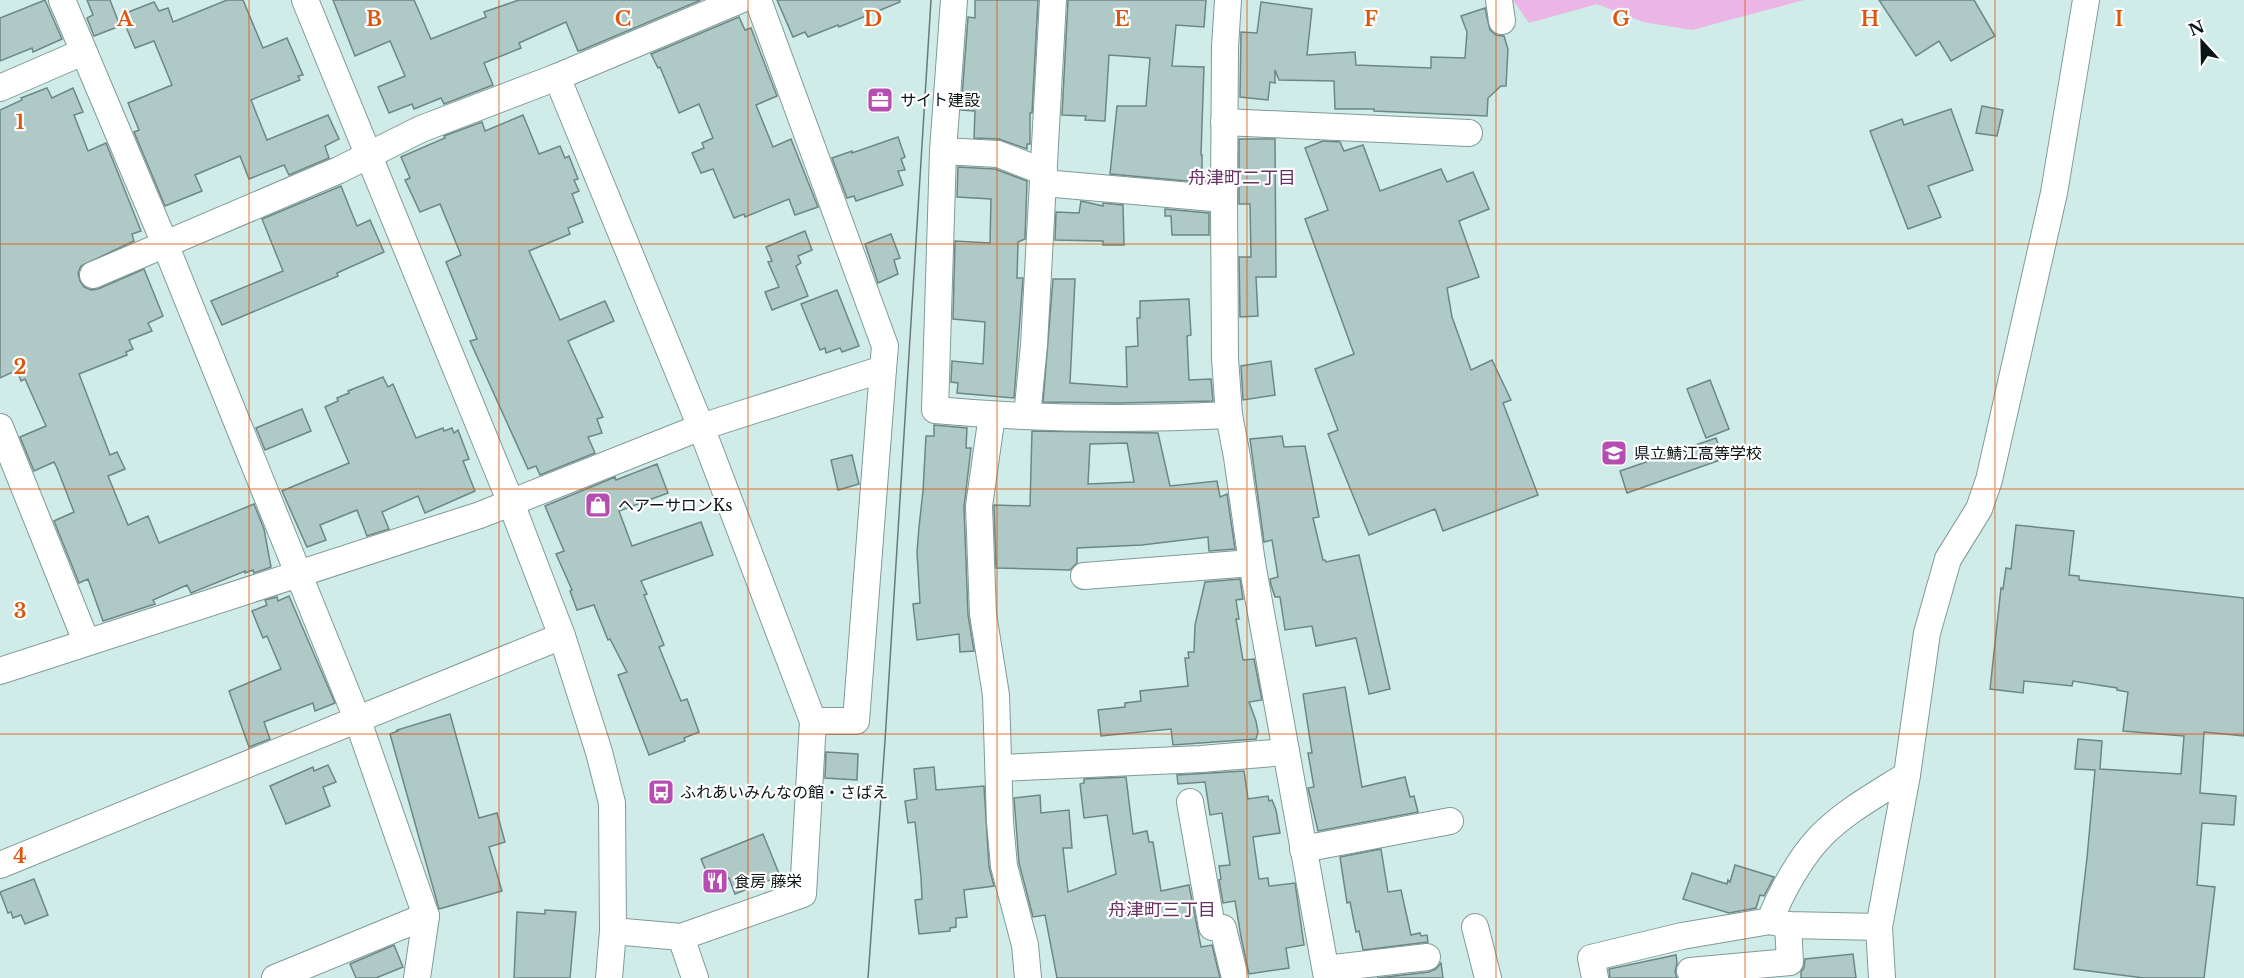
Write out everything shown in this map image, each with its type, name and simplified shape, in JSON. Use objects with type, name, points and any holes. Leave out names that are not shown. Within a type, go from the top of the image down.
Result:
[{"type":"street","points":[[62,0],[165,244],[358,721],[426,916],[417,978]]},
{"type":"street","points":[[306,0],[511,503],[562,636],[599,752],[612,803],[613,931],[609,978]]},
{"type":"street","points":[[93,275],[370,155],[421,129],[557,77],[740,0]]},
{"type":"street","points":[[758,0],[885,346],[856,721],[813,721]]},
{"type":"street","points":[[954,0],[944,151],[935,410],[1027,416],[1154,418],[1229,415]]},
{"type":"street","points":[[1027,416],[1033,366],[1053,0]]},
{"type":"street","points":[[1228,0],[1225,47],[1224,199],[1225,358],[1229,415],[1237,456],[1251,563],[1326,974],[1427,957]]},
{"type":"street","points":[[1882,978],[1879,927],[1906,775],[1927,633],[1948,559],[1979,508],[1989,480],[2054,193],[2086,0]]},
{"type":"street","points":[[0,88],[83,52]]},
{"type":"street","points":[[557,77],[701,427],[813,721],[803,894],[681,937],[613,931]]},
{"type":"street","points":[[1224,122],[1469,133]]},
{"type":"street","points":[[944,151],[998,154],[1044,178],[1224,199]]},
{"type":"street","points":[[0,671],[480,515],[701,427],[883,369]]},
{"type":"street","points":[[992,415],[979,506],[983,614],[996,695],[1000,822],[1004,866],[1025,945],[1028,978]]},
{"type":"street","points":[[0,427],[87,641]]},
{"type":"street","points":[[1084,576],[1251,563]]},
{"type":"street","points":[[0,865],[562,636]]},
{"type":"street","points":[[999,768],[1201,759],[1286,752]]},
{"type":"street","points":[[1682,936],[1691,974],[1790,963],[1779,923],[1781,892],[1819,838],[1857,806],[1906,775]]},
{"type":"street","points":[[1190,802],[1202,929],[1223,928],[1235,978]]},
{"type":"street","points":[[1303,849],[1450,821]]},
{"type":"street","points":[[274,978],[426,916]]},
{"type":"street","points":[[1595,978],[1592,958],[1682,936],[1779,923],[1879,927]]},
{"type":"street","points":[[1475,927],[1488,978]]},
{"type":"street","points":[[681,937],[695,978]]},
{"type":"shaded area","points":[[1513,0],[1804,0],[1692,30],[1643,22],[1597,4],[1529,23]]},
{"type":"building","points":[[45,0],[62,39],[33,52],[32,48],[0,61],[0,18]]},
{"type":"building","points":[[87,0],[110,0],[120,26],[94,36],[87,18],[93,15]]},
{"type":"building","points":[[227,0],[243,0],[263,48],[287,38],[303,75],[298,76],[300,80],[251,100],[267,140],[328,115],[339,139],[325,146],[329,158],[289,175],[284,165],[249,179],[240,156],[195,175],[202,191],[165,206],[134,132],[139,130],[128,103],[172,85],[154,41],[135,48],[121,15],[154,2],[159,11],[168,8],[173,22]]},
{"type":"building","points":[[333,0],[414,0],[431,39],[486,17],[484,12],[519,0],[701,0],[578,51],[566,22],[519,43],[521,48],[484,63],[493,85],[444,104],[441,98],[414,109],[412,104],[389,113],[378,87],[405,76],[390,41],[355,56]]},
{"type":"building","points":[[777,0],[900,0],[900,2],[839,27],[838,25],[808,37],[805,32],[793,37]]},
{"type":"building","points":[[975,0],[1038,0],[1030,144],[1027,144],[1027,149],[999,139],[974,138],[975,111],[961,110],[968,17],[975,18]]},
{"type":"building","points":[[1068,0],[1206,0],[1204,27],[1176,25],[1172,66],[1204,67],[1201,155],[1202,178],[1209,178],[1209,183],[1110,174],[1117,106],[1146,106],[1150,58],[1109,55],[1105,121],[1085,120],[1086,116],[1062,115]]},
{"type":"building","points":[[1879,0],[1974,0],[1995,36],[1951,61],[1939,41],[1916,56]]},
{"type":"building","points":[[1261,2],[1312,9],[1307,55],[1355,52],[1356,65],[1431,68],[1431,57],[1465,58],[1467,32],[1461,16],[1485,8],[1490,30],[1496,35],[1504,36],[1508,49],[1506,86],[1501,86],[1488,98],[1487,116],[1335,109],[1334,81],[1279,80],[1275,70],[1275,83],[1270,82],[1268,100],[1240,97],[1241,32],[1257,33]]},
{"type":"building","points":[[739,17],[745,30],[751,28],[777,96],[756,105],[773,147],[791,139],[818,207],[795,215],[789,199],[745,217],[744,214],[734,218],[713,169],[701,173],[692,153],[704,148],[702,143],[713,138],[699,104],[679,113],[660,67],[658,68],[651,54]]},
{"type":"building","points":[[47,88],[52,98],[73,88],[83,112],[74,115],[88,151],[106,143],[141,231],[132,234],[134,241],[81,266],[78,273],[80,281],[84,287],[91,290],[98,289],[144,269],[163,316],[148,323],[152,331],[129,340],[133,349],[126,352],[127,355],[79,374],[110,455],[117,452],[125,469],[108,476],[128,525],[148,516],[159,543],[254,504],[264,529],[271,567],[254,573],[253,570],[245,573],[245,571],[191,593],[187,585],[153,600],[155,604],[103,621],[88,579],[79,583],[54,521],[74,512],[57,468],[54,462],[34,471],[20,437],[46,426],[25,379],[21,381],[17,370],[0,378],[0,110],[22,100],[21,98]]},
{"type":"building","points":[[1982,106],[2003,110],[1997,136],[1976,133]]},
{"type":"building","points":[[1951,109],[1973,170],[1928,186],[1941,217],[1908,229],[1870,131],[1902,119],[1904,125]]},
{"type":"building","points":[[523,115],[539,154],[560,146],[565,158],[569,156],[578,179],[574,180],[579,191],[572,194],[583,222],[568,228],[570,234],[529,251],[560,320],[605,301],[614,321],[568,341],[603,417],[597,419],[602,433],[588,437],[595,453],[540,475],[536,466],[528,469],[470,341],[477,339],[446,262],[461,255],[440,204],[420,212],[405,180],[410,178],[401,157],[445,138],[444,136],[482,122],[485,131]]},
{"type":"building","points":[[898,137],[905,157],[901,159],[905,170],[898,171],[903,185],[856,201],[854,196],[847,198],[832,158]]},
{"type":"building","points":[[1239,139],[1275,139],[1276,277],[1256,277],[1258,316],[1240,317],[1239,257],[1251,257],[1250,204],[1239,204]]},
{"type":"building","points":[[1323,141],[1340,142],[1344,151],[1363,145],[1380,191],[1441,169],[1447,182],[1473,172],[1489,209],[1459,221],[1479,277],[1447,288],[1452,317],[1471,370],[1492,360],[1511,400],[1503,403],[1538,495],[1443,531],[1435,509],[1369,535],[1328,434],[1338,430],[1315,369],[1354,354],[1305,219],[1328,210],[1305,148]]},
{"type":"building","points":[[958,167],[995,169],[1027,181],[1025,239],[1018,242],[1017,278],[1023,278],[1014,398],[957,393],[958,383],[951,382],[952,361],[983,364],[985,322],[953,319],[955,241],[990,243],[991,199],[957,197]]},
{"type":"building","points":[[341,186],[357,226],[370,220],[384,252],[337,273],[338,276],[222,325],[211,301],[283,271],[262,219]]},
{"type":"building","points":[[1081,201],[1103,206],[1103,203],[1123,205],[1124,245],[1103,245],[1103,241],[1055,240],[1056,212],[1079,213]]},
{"type":"building","points":[[1165,209],[1209,213],[1209,235],[1172,235],[1171,216],[1165,216]]},
{"type":"building","points":[[805,231],[812,250],[798,256],[801,263],[796,266],[808,296],[772,310],[765,292],[779,287],[768,262],[772,261],[766,247]]},
{"type":"building","points":[[891,234],[900,258],[894,260],[898,274],[878,283],[865,244]]},
{"type":"building","points":[[1053,279],[1075,279],[1070,383],[1127,387],[1126,347],[1138,346],[1137,318],[1140,318],[1140,301],[1189,299],[1191,335],[1187,336],[1189,380],[1211,379],[1213,401],[1043,402]]},
{"type":"building","points":[[837,290],[859,346],[842,352],[840,348],[826,353],[825,348],[820,350],[801,304]]},
{"type":"building","points":[[1271,361],[1275,395],[1243,400],[1241,366]]},
{"type":"building","points":[[383,377],[388,387],[393,384],[416,438],[443,428],[444,431],[452,428],[454,433],[458,430],[469,459],[463,461],[475,491],[425,513],[418,496],[382,512],[389,529],[367,536],[357,510],[320,525],[326,540],[307,547],[282,491],[349,463],[325,407],[338,401],[337,398],[349,393],[348,391]]},
{"type":"building","points":[[1710,380],[1729,429],[1706,438],[1687,389]]},
{"type":"building","points":[[302,409],[311,431],[265,450],[256,428]]},
{"type":"building","points":[[934,425],[967,428],[966,448],[971,448],[964,507],[968,615],[974,651],[960,652],[959,634],[917,640],[913,604],[920,603],[917,552],[926,436],[934,436]]},
{"type":"building","points":[[1032,431],[1158,433],[1170,486],[1217,481],[1220,497],[1227,494],[1235,549],[1209,551],[1208,537],[1142,545],[1077,548],[1077,563],[1070,570],[996,568],[994,505],[1030,506]],"holes":[[[1127,443],[1134,482],[1088,484],[1090,444]]]},
{"type":"building","points":[[1282,436],[1284,447],[1305,446],[1319,517],[1313,518],[1323,560],[1326,562],[1359,555],[1390,689],[1369,694],[1356,638],[1316,646],[1312,626],[1285,630],[1280,597],[1275,597],[1271,585],[1270,579],[1278,577],[1272,540],[1264,542],[1250,439]]},
{"type":"building","points":[[1716,438],[1723,459],[1627,493],[1620,471]]},
{"type":"building","points":[[852,455],[859,484],[838,490],[831,460]]},
{"type":"building","points":[[657,464],[668,493],[619,511],[632,546],[701,522],[713,555],[641,581],[647,594],[644,595],[664,645],[659,647],[681,701],[687,699],[699,732],[684,738],[685,741],[649,755],[618,675],[627,672],[610,639],[608,640],[594,605],[577,610],[570,591],[572,590],[556,554],[564,551],[545,506],[615,477],[616,480]]},
{"type":"building","points":[[2016,525],[2074,531],[2069,575],[2079,576],[2079,580],[2244,598],[2244,736],[2204,732],[2200,793],[2236,796],[2234,825],[2202,823],[2197,885],[2215,887],[2204,978],[2144,978],[2074,969],[2095,770],[2075,769],[2078,739],[2102,741],[2100,769],[2181,774],[2184,736],[2123,731],[2128,692],[2117,690],[2117,688],[2073,681],[2072,686],[2024,681],[2023,693],[1990,689],[2001,588],[2003,589],[2006,568],[2011,569]]},
{"type":"building","points":[[1240,579],[1243,599],[1236,600],[1239,619],[1236,619],[1243,660],[1254,659],[1262,700],[1249,702],[1256,721],[1258,732],[1256,739],[1173,745],[1171,729],[1101,736],[1098,710],[1125,707],[1125,703],[1141,701],[1140,691],[1188,686],[1185,658],[1189,658],[1188,652],[1194,652],[1195,625],[1205,582]]},
{"type":"building","points":[[289,596],[335,703],[315,711],[313,703],[264,722],[270,739],[249,747],[229,691],[281,669],[267,636],[263,638],[252,611],[267,605],[265,600],[277,597],[278,601]]},
{"type":"building","points":[[1345,687],[1362,787],[1405,777],[1410,797],[1414,796],[1418,812],[1318,831],[1308,788],[1314,787],[1308,753],[1312,753],[1303,694]]},
{"type":"building","points":[[450,714],[479,818],[497,813],[505,842],[489,847],[502,891],[439,909],[390,734]]},
{"type":"building","points":[[826,752],[858,754],[857,780],[825,778]]},
{"type":"building","points":[[328,765],[336,782],[323,787],[330,806],[286,824],[270,786],[313,767],[314,771]]},
{"type":"building","points":[[934,767],[936,790],[984,786],[989,867],[994,886],[964,890],[967,917],[956,918],[956,927],[950,928],[950,931],[919,934],[915,900],[922,899],[921,877],[915,822],[908,823],[905,801],[917,799],[914,769]]},
{"type":"building","points":[[1244,771],[1248,799],[1268,796],[1269,801],[1272,800],[1280,833],[1253,837],[1259,879],[1268,878],[1269,886],[1295,883],[1304,945],[1286,948],[1289,968],[1249,974],[1235,901],[1223,903],[1219,880],[1221,879],[1219,866],[1230,865],[1222,813],[1210,815],[1205,782],[1178,784],[1177,775]]},
{"type":"building","points":[[1126,777],[1133,834],[1147,831],[1149,842],[1153,842],[1161,891],[1189,885],[1201,947],[1212,945],[1220,978],[1057,978],[1045,915],[1033,917],[1019,863],[1014,798],[1040,795],[1041,813],[1069,810],[1072,848],[1063,848],[1068,892],[1116,874],[1107,815],[1084,818],[1080,784],[1084,783],[1084,779]]},
{"type":"building","points":[[763,834],[780,876],[735,894],[729,878],[712,885],[701,859]]},
{"type":"building","points":[[1381,849],[1388,892],[1401,890],[1411,935],[1420,933],[1421,936],[1427,935],[1428,942],[1363,950],[1359,931],[1356,932],[1350,902],[1347,903],[1340,857]]},
{"type":"building","points":[[1735,865],[1774,877],[1764,896],[1760,895],[1756,908],[1729,913],[1683,899],[1692,873],[1727,884],[1728,880],[1730,882]]},
{"type":"building","points":[[34,879],[48,915],[25,924],[21,915],[13,918],[11,912],[8,913],[0,892]]},
{"type":"building","points":[[545,910],[576,912],[570,978],[514,978],[517,912],[545,914]]},
{"type":"building","points":[[394,945],[403,967],[376,978],[356,978],[350,964]]},
{"type":"building","points":[[1853,954],[1856,978],[1801,978],[1805,959]]},
{"type":"building","points":[[1676,955],[1677,978],[1610,978],[1609,969]]},
{"type":"building","points":[[1441,963],[1443,978],[1377,978],[1429,972]]},
{"type":"tram line","points":[[868,978],[931,0]]},
{"type":"place","name":"サイト建設","points":[[880,100]]},
{"type":"place","name":"県立鯖江高等学校","points":[[1614,453]]},
{"type":"place","name":"ヘアーサロンKs","points":[[598,505]]},
{"type":"place","name":"ふれあいみんなの館・さばえ","points":[[661,792]]},
{"type":"place","name":"食房 藤栄","points":[[715,881]]},
{"type":"district","name":"舟津町二丁目","points":[[1242,178]]},
{"type":"district","name":"舟津町三丁目","points":[[1162,910]]}]
